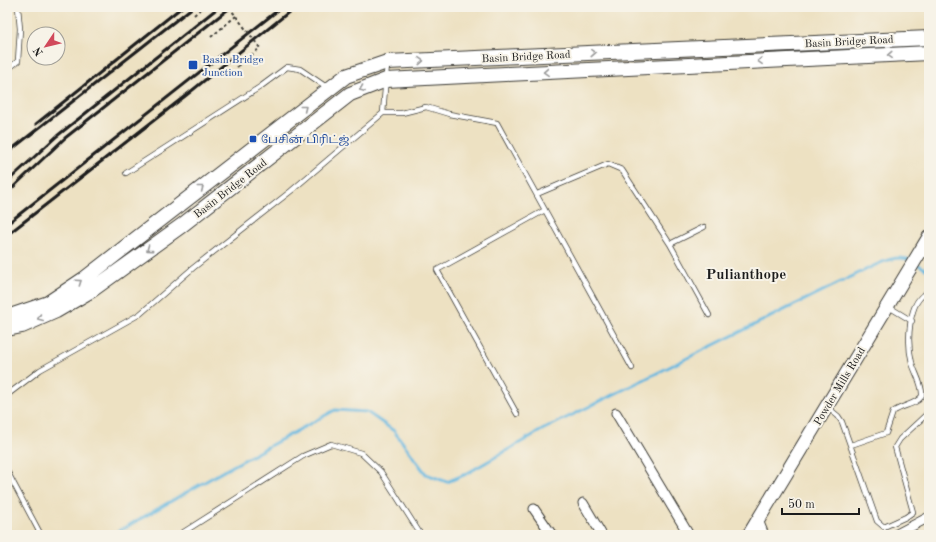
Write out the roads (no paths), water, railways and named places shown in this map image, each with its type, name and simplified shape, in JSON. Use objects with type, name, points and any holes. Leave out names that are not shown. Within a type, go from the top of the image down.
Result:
[{"type":"main road","name":"Basin Bridge Road","points":[[7,317],[48,303],[84,279],[346,76],[387,62],[929,38]]},
{"type":"main road","name":"Basin Bridge Road","points":[[7,330],[22,326],[56,311],[86,294],[181,226],[350,94],[386,80],[929,53]]},
{"type":"street","name":"Powder Mills Road","points":[[749,535],[888,306],[905,273],[929,237]]},
{"type":"street","points":[[616,412],[689,535]]},
{"type":"street","points":[[583,503],[602,535]]},
{"type":"street","points":[[534,509],[552,535]]},
{"type":"street","points":[[896,535],[929,517]]},
{"type":"street","points":[[758,520],[764,535]]},
{"type":"lane","points":[[7,70],[18,61],[20,29],[18,7]]},
{"type":"lane","points":[[383,113],[387,62]]},
{"type":"lane","points":[[126,173],[260,87],[287,67],[300,69],[330,89]]},
{"type":"lane","points":[[7,395],[40,370],[140,314],[192,268],[291,191],[383,113],[402,113],[426,107],[449,114],[497,123],[632,368]]},
{"type":"lane","points":[[536,194],[608,164],[622,170],[670,244],[710,315]]},
{"type":"lane","points":[[517,414],[437,270],[545,210]]},
{"type":"lane","points":[[670,244],[704,227]]},
{"type":"lane","points":[[851,445],[886,433],[893,412],[902,406],[920,399],[922,396],[910,354],[912,321],[913,308],[916,302],[920,296],[929,292]]},
{"type":"lane","points":[[888,306],[912,321]]},
{"type":"lane","points":[[827,407],[838,416],[851,445],[877,521],[881,526],[886,527],[913,512],[895,447],[900,439],[929,412]]},
{"type":"lane","points":[[178,535],[303,456],[331,444],[361,453],[381,472],[421,535]]},
{"type":"lane","points":[[7,470],[41,535]]},
{"type":"waterway","points":[[112,535],[335,410],[367,412],[394,431],[426,474],[447,482],[466,474],[542,430],[872,267],[892,259],[899,258],[912,261]]},
{"type":"waterway","points":[[917,264],[929,271]]},
{"type":"railway","points":[[36,124],[182,7]]},
{"type":"railway","points":[[7,153],[193,7]]},
{"type":"railway","points":[[7,182],[57,136],[219,7]]},
{"type":"railway","points":[[7,193],[65,138],[231,7]]},
{"type":"railway","points":[[7,224],[282,7]]},
{"type":"railway","points":[[7,235],[189,93],[295,7]]},
{"type":"place","name":"Basin Bridge Junction","points":[[193,65]]},
{"type":"place","name":"பேசின் பிரிட்ஜ்","points":[[253,139]]},
{"type":"district","name":"Pulianthope","points":[[746,274]]}]
